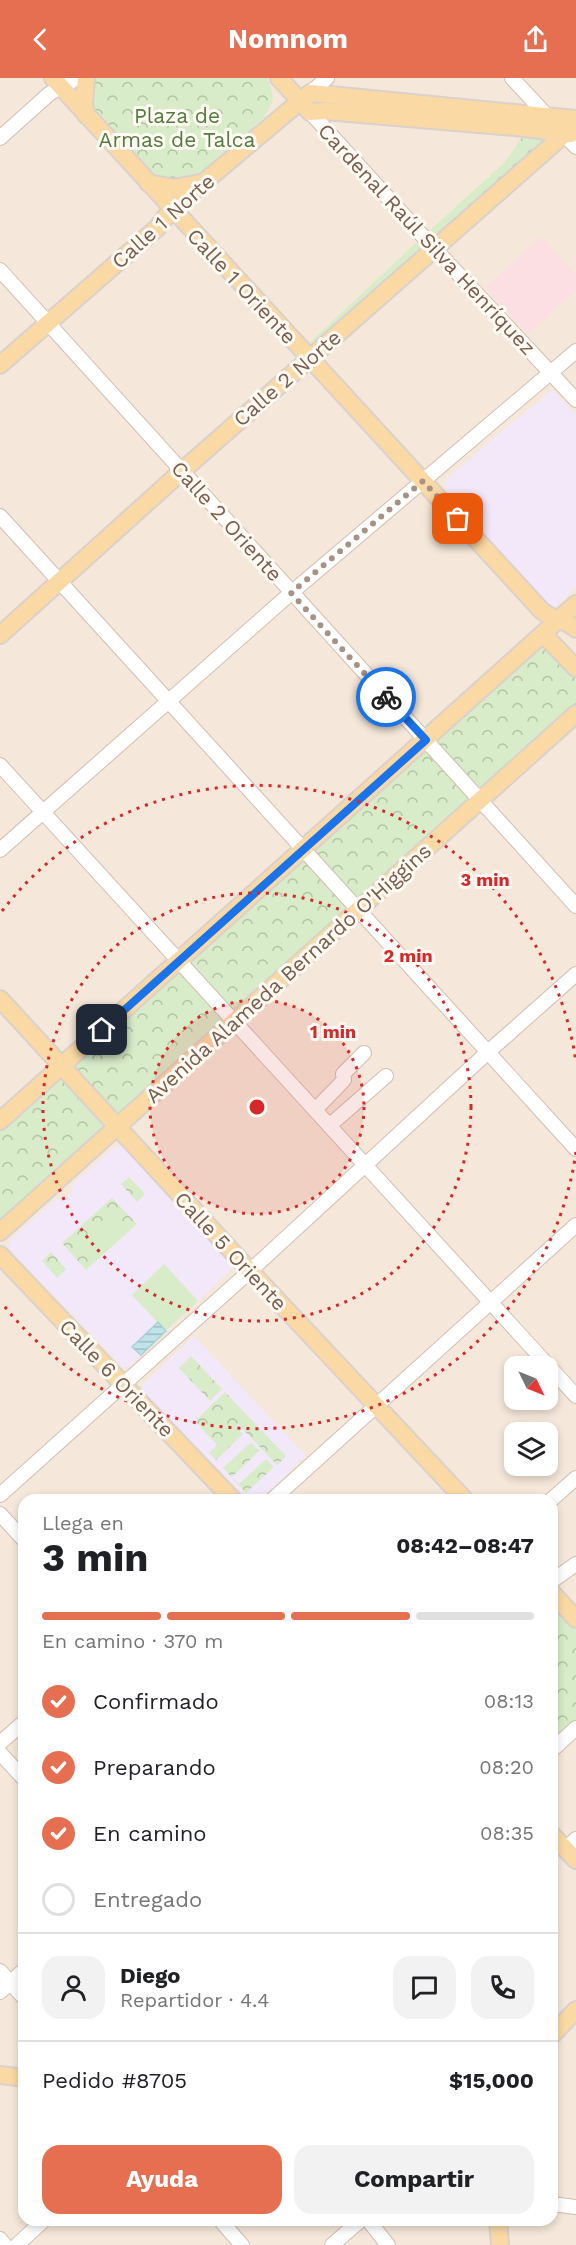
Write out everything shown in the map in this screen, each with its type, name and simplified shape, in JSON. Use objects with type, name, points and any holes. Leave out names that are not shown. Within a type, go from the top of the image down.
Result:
[{"type":"main road","points":[[86,78],[84,103],[86,115]]},
{"type":"main road","points":[[278,120],[283,98],[279,78]]},
{"type":"main road","name":"Cardenal Raúl Silva Henríquez","points":[[279,78],[307,102]]},
{"type":"main road","name":"Calle 1 Oriente","points":[[57,82],[541,610],[549,616],[569,623],[576,629]]},
{"type":"main road","points":[[307,102],[576,118]]},
{"type":"main road","points":[[307,102],[325,111],[572,131]]},
{"type":"main road","name":"Calle 1 Norte","points":[[0,365],[157,228],[172,209],[278,120],[307,102]]},
{"type":"main road","name":"Calle 2 Norte","points":[[0,636],[309,358],[572,131]]},
{"type":"main road","points":[[148,183],[174,188],[207,180]]},
{"type":"main road","points":[[0,1121],[576,604]]},
{"type":"main road","points":[[543,634],[576,668]]},
{"type":"main road","name":"Avenida Alameda Bernardo O'Higgins","points":[[0,1232],[576,714]]},
{"type":"main road","name":"Calle 5 Oriente","points":[[0,999],[250,1271],[459,1494]]},
{"type":"main road","name":"Calle 6 Oriente","points":[[0,1255],[227,1494]]},
{"type":"main road","points":[[558,1600],[576,1619]]},
{"type":"main road","points":[[558,1839],[572,1849]]},
{"type":"main road","points":[[558,2029],[576,2010]]},
{"type":"main road","points":[[0,2074],[18,2077]]},
{"type":"main road","points":[[498,2226],[500,2245]]},
{"type":"street","points":[[0,138],[48,94],[57,82],[77,78]]},
{"type":"street","name":"Calle 1 Norte","points":[[307,102],[327,78]]},
{"type":"street","points":[[512,78],[548,116],[572,131],[576,147]]},
{"type":"street","name":"Cardenal Raúl Silva Henríquez","points":[[307,102],[434,248],[576,400]]},
{"type":"street","name":"Calle 2 Oriente","points":[[0,270],[576,906]]},
{"type":"street","points":[[0,850],[291,593],[576,351]]},
{"type":"street","points":[[0,516],[576,1149]]},
{"type":"street","points":[[0,765],[576,1396]]},
{"type":"street","points":[[0,1495],[576,974]]},
{"type":"street","points":[[315,1110],[340,1086],[344,1080],[343,1074],[364,1053]]},
{"type":"street","points":[[329,1126],[386,1076]]},
{"type":"street","points":[[279,1494],[576,1225]]},
{"type":"street","points":[[558,1494],[576,1478]]},
{"type":"street","points":[[0,1514],[18,1534]]},
{"type":"street","points":[[558,1577],[576,1564]]},
{"type":"street","points":[[0,1743],[18,1727]]},
{"type":"street","points":[[558,1744],[576,1728]]},
{"type":"street","points":[[0,1753],[18,1772]]},
{"type":"street","points":[[0,1971],[5,1987],[18,1995]]},
{"type":"street","points":[[5,1987],[18,1975]]},
{"type":"street","points":[[558,2205],[576,2207]]},
{"type":"street","points":[[17,2245],[38,2226]]},
{"type":"street","points":[[225,2226],[242,2245]]},
{"type":"street","points":[[332,2245],[354,2226]]},
{"type":"street","points":[[373,2226],[388,2245]]},
{"type":"street","points":[[0,2240],[5,2245]]},
{"type":"shaded area","points":[[0,78],[576,78],[576,2245],[0,2245]]},
{"type":"shaded area","points":[[541,237],[576,274],[576,290],[528,334],[485,288]]},
{"type":"shaded area","points":[[553,390],[576,415],[576,587],[555,607],[549,607],[444,488],[446,480]]},
{"type":"shaded area","points":[[121,1146],[234,1267],[129,1367],[123,1367],[9,1249],[9,1241],[57,1198],[62,1201],[72,1192],[71,1186],[115,1147]]},
{"type":"shaded area","points":[[194,1336],[306,1456],[265,1494],[243,1494],[141,1391],[142,1385]]},
{"type":"green space","name":"Plaza de Armas de Talca","points":[[93,78],[267,78],[273,100],[265,117],[193,180],[162,180],[153,174],[95,109],[92,101]]},
{"type":"green space","points":[[525,133],[552,135],[438,241],[429,231],[505,162]]},
{"type":"green space","points":[[420,239],[429,249],[315,349],[310,342]]},
{"type":"green space","points":[[546,643],[576,674],[576,707],[0,1225],[0,1129],[538,644]]},
{"type":"green space","points":[[129,1177],[145,1194],[137,1202],[121,1184]]},
{"type":"green space","points":[[112,1198],[137,1224],[86,1270],[62,1243]]},
{"type":"green space","points":[[110,1217],[124,1232],[96,1258],[82,1243]]},
{"type":"green space","points":[[51,1252],[66,1269],[57,1278],[42,1261]]},
{"type":"green space","points":[[164,1264],[198,1301],[166,1331],[132,1295]]},
{"type":"green space","points":[[191,1356],[222,1389],[210,1401],[179,1368]]},
{"type":"green space","points":[[225,1392],[286,1456],[277,1465],[238,1424],[236,1426],[243,1434],[216,1460],[209,1453],[217,1445],[195,1421]]},
{"type":"green space","points":[[251,1442],[259,1451],[232,1477],[239,1484],[266,1459],[274,1467],[246,1493],[223,1468]]},
{"type":"green space","points":[[558,1609],[576,1629],[576,1719],[558,1736]]},
{"type":"water","points":[[158,1322],[166,1331],[141,1355],[132,1347]]},
{"type":"way so far","points":[[386,697],[291,593],[423,481],[458,519]]},
{"type":"route","points":[[102,1030],[426,740],[386,697]]}]
